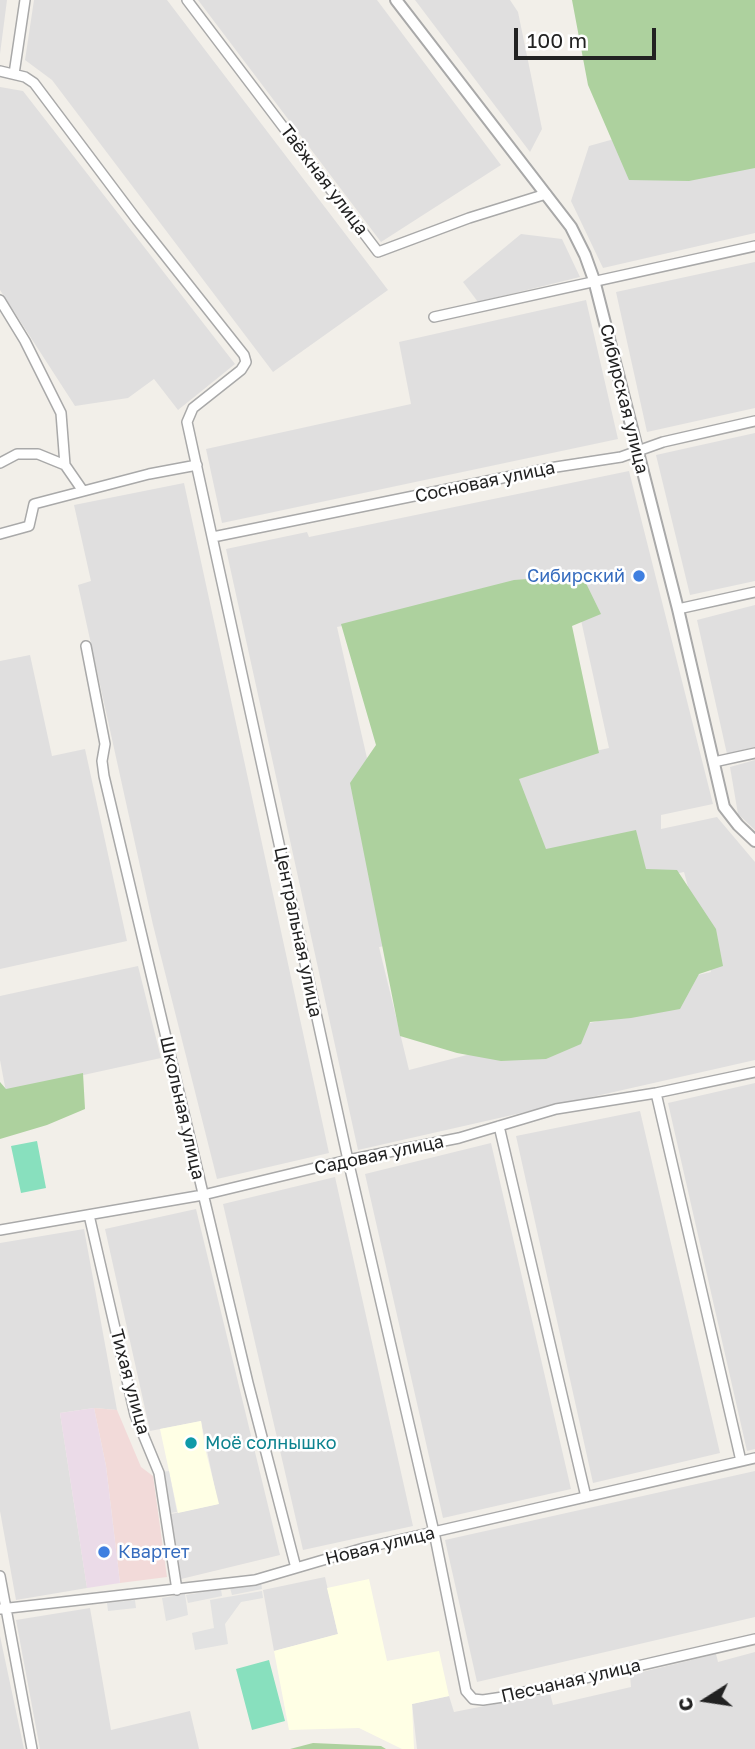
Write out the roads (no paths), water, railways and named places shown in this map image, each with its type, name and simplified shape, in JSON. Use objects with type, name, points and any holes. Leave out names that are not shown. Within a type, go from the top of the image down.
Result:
[{"type":"street","points":[[0,71],[14,74],[25,0]]},
{"type":"street","name":"Таёжная улица","points":[[187,0],[378,252],[469,218],[546,194]]},
{"type":"street","name":"Сибирская улица","points":[[396,0],[571,227],[585,255],[594,280],[678,609],[724,807],[755,841]]},
{"type":"street","name":"Центральная улица","points":[[14,74],[34,83],[40,90],[136,220],[244,355],[246,362],[241,370],[192,408],[187,422],[348,1160],[434,1532]]},
{"type":"street","points":[[435,317],[755,246]]},
{"type":"street","points":[[0,300],[25,341],[61,413],[65,465],[83,491]]},
{"type":"street","name":"Сосновая улица","points":[[213,537],[556,467],[600,461],[663,442],[755,421]]},
{"type":"street","points":[[0,463],[17,454],[38,454],[65,465]]},
{"type":"street","points":[[0,534],[29,526],[34,504],[149,474],[197,465]]},
{"type":"street","points":[[678,609],[755,592]]},
{"type":"street","name":"Школьная улица","points":[[86,646],[105,744],[102,761],[104,776],[248,1383],[296,1568]]},
{"type":"street","points":[[714,762],[755,753]]},
{"type":"street","name":"Садовая улица","points":[[0,1230],[203,1195],[348,1160],[458,1138],[556,1109],[656,1093],[755,1072]]},
{"type":"street","points":[[656,1093],[741,1461]]},
{"type":"street","points":[[499,1126],[586,1497]]},
{"type":"street","name":"Тихая улица","points":[[89,1215],[135,1416],[159,1473],[177,1590]]},
{"type":"street","name":"Новая улица","points":[[3,1608],[255,1580],[365,1548],[755,1458]]},
{"type":"street","name":"Песчаная улица","points":[[434,1532],[466,1690],[473,1699],[503,1697],[755,1639]]},
{"type":"street","points":[[0,1576],[3,1608],[32,1749]]},
{"type":"place","name":"Сибирский","points":[[639,576]]},
{"type":"place","name":"Моё солнышко","points":[[191,1443]]},
{"type":"place","name":"Квартет","points":[[104,1552]]}]
